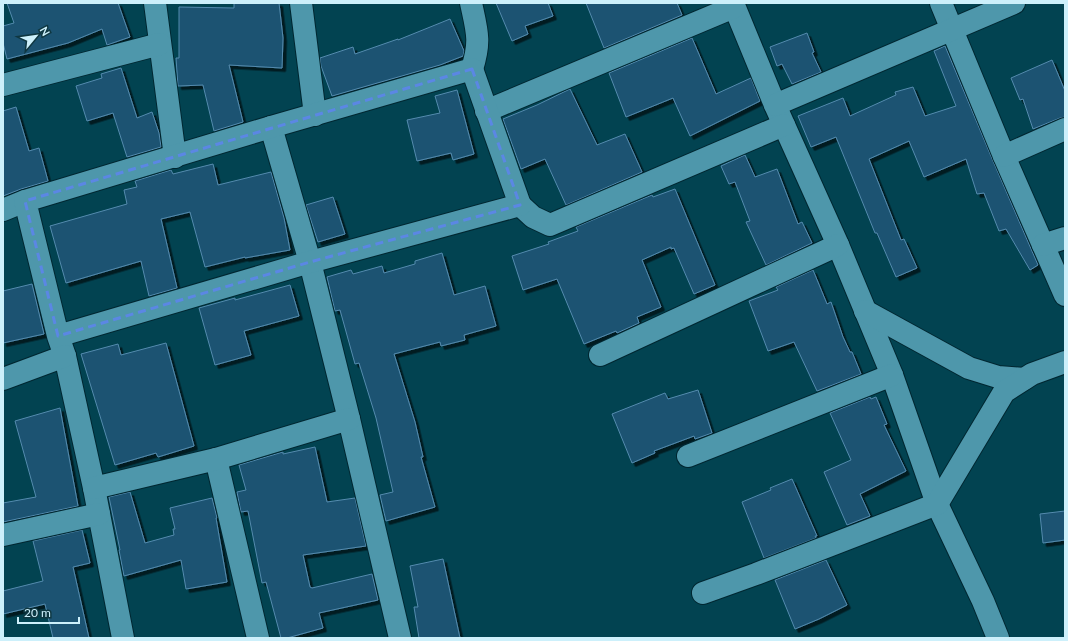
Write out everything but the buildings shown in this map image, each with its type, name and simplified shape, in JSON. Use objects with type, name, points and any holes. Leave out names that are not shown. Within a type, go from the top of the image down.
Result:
[{"type":"street","points":[[155,3],[175,156]]},
{"type":"street","points":[[301,3],[315,115]]},
{"type":"street","points":[[471,3],[478,36],[477,52],[472,69],[486,111],[520,205],[533,217],[550,224],[784,125]]},
{"type":"street","points":[[941,3],[1004,156],[1065,295]]},
{"type":"street","points":[[775,105],[1014,3]]},
{"type":"street","points":[[486,111],[734,5],[775,105],[838,245],[892,375],[937,504],[983,601],[998,638]]},
{"type":"street","points":[[3,85],[160,44]]},
{"type":"street","points":[[3,210],[25,201],[271,127],[472,69]]},
{"type":"street","points":[[271,127],[310,262],[349,419],[400,638]]},
{"type":"street","points":[[1004,156],[1065,129]]},
{"type":"street","points":[[25,201],[58,336],[65,356],[94,488],[123,638]]},
{"type":"street","points":[[58,336],[310,262],[520,205]]},
{"type":"street","points":[[1043,245],[1065,238]]},
{"type":"street","points":[[600,355],[838,245]]},
{"type":"street","points":[[865,311],[969,368],[998,376],[1024,379]]},
{"type":"street","points":[[3,379],[65,356]]},
{"type":"street","points":[[703,593],[937,504],[1004,392],[1032,374],[1065,362]]},
{"type":"street","points":[[688,456],[892,375]]},
{"type":"street","points":[[94,488],[216,459],[349,419]]},
{"type":"street","points":[[216,459],[258,638]]},
{"type":"street","points":[[3,535],[99,514]]},
{"type":"highlighted area","points":[[472,69],[520,205],[310,262],[58,336],[25,201]]}]
